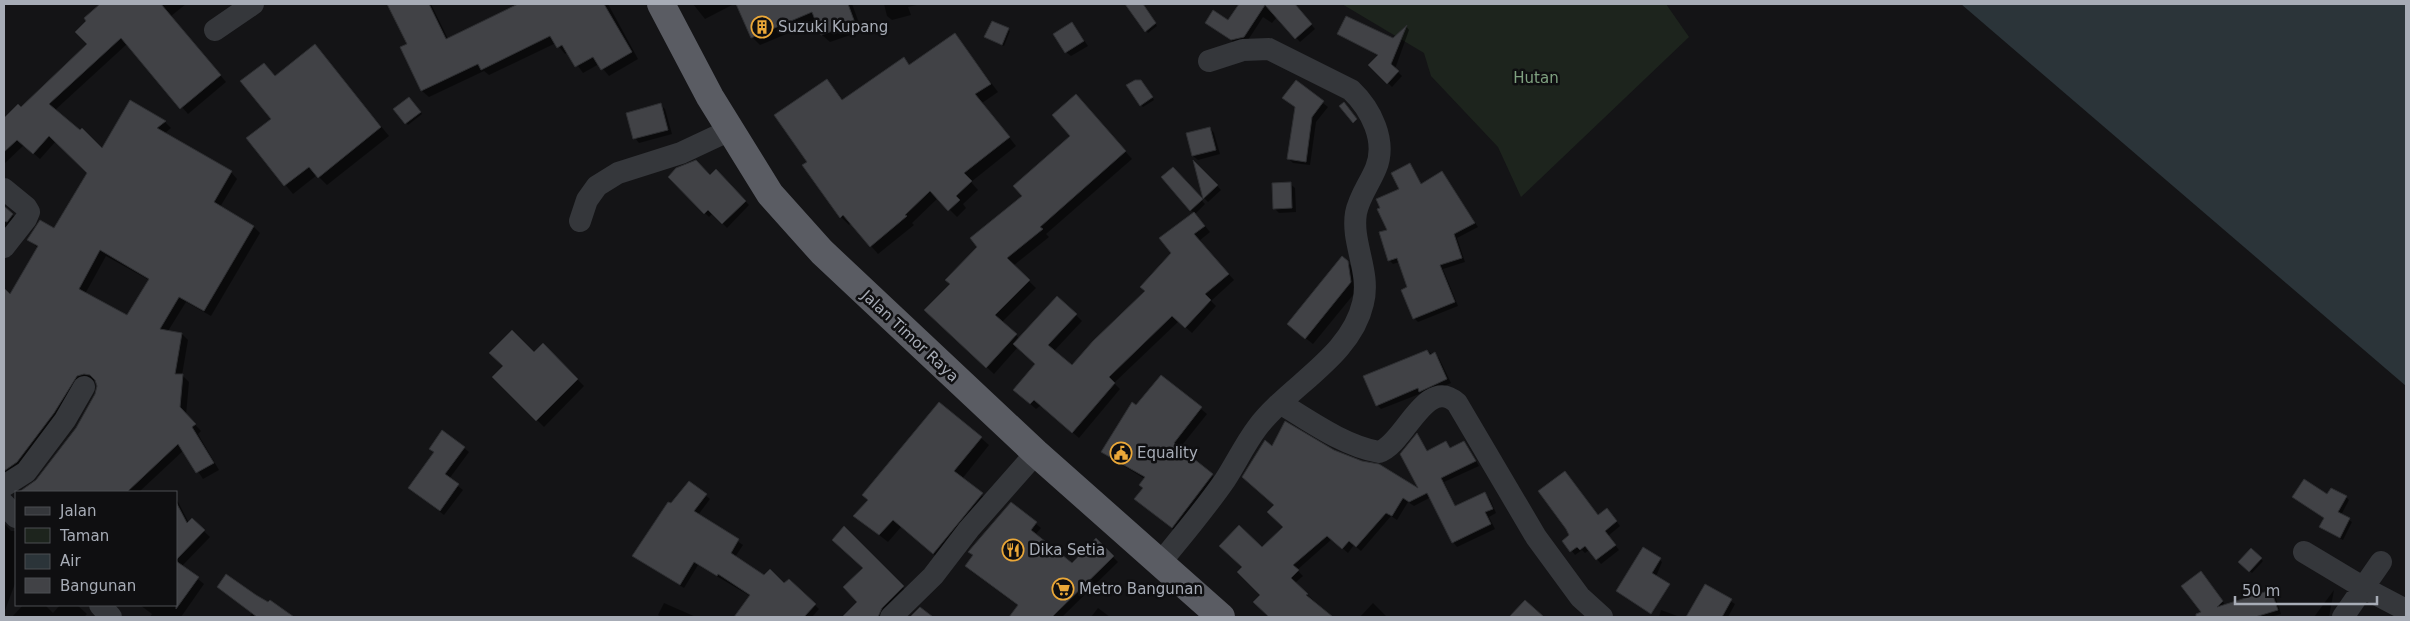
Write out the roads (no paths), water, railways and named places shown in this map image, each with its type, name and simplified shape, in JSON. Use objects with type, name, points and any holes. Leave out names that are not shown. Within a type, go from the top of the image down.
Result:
[{"type":"highway","name":"Jalan Timor Raya","points":[[661,4],[688,52],[710,97],[770,194],[822,252],[1036,453],[1221,617]]},
{"type":"street","points":[[215,30],[253,4]]},
{"type":"street","points":[[1160,563],[1219,487],[1257,428],[1280,403],[1301,386],[1344,340],[1360,312],[1366,281],[1357,240],[1356,213],[1377,167],[1380,154],[1378,135],[1365,106],[1350,90],[1304,68],[1278,51],[1262,48],[1243,50],[1209,61]]},
{"type":"street","points":[[580,221],[587,200],[596,186],[618,173],[681,154],[730,130]]},
{"type":"street","points":[[4,190],[26,207],[29,212],[4,247]]},
{"type":"street","points":[[4,486],[26,472],[65,420],[84,387]]},
{"type":"street","points":[[1280,403],[1321,428],[1361,448],[1379,452],[1391,446],[1431,399],[1444,396],[1451,398],[1458,403],[1536,537],[1580,597],[1602,617]]},
{"type":"street","points":[[891,617],[933,576],[969,530],[1036,453]]},
{"type":"street","points":[[4,504],[15,516]]},
{"type":"street","points":[[2304,552],[2364,588],[2406,610]]},
{"type":"street","points":[[2343,617],[2381,562]]},
{"type":"street","points":[[101,606],[111,617]]},
{"type":"water","points":[[1961,4],[2406,4],[2406,386]]},
{"type":"place","name":"Suzuki Kupang","points":[[762,27]]},
{"type":"place","name":"Equality","points":[[1121,453]]},
{"type":"place","name":"Dika Setia","points":[[1013,550]]},
{"type":"place","name":"Metro Bangunan","points":[[1063,589]]},
{"type":"park label","name":"Hutan","points":[[1536,78]]}]
